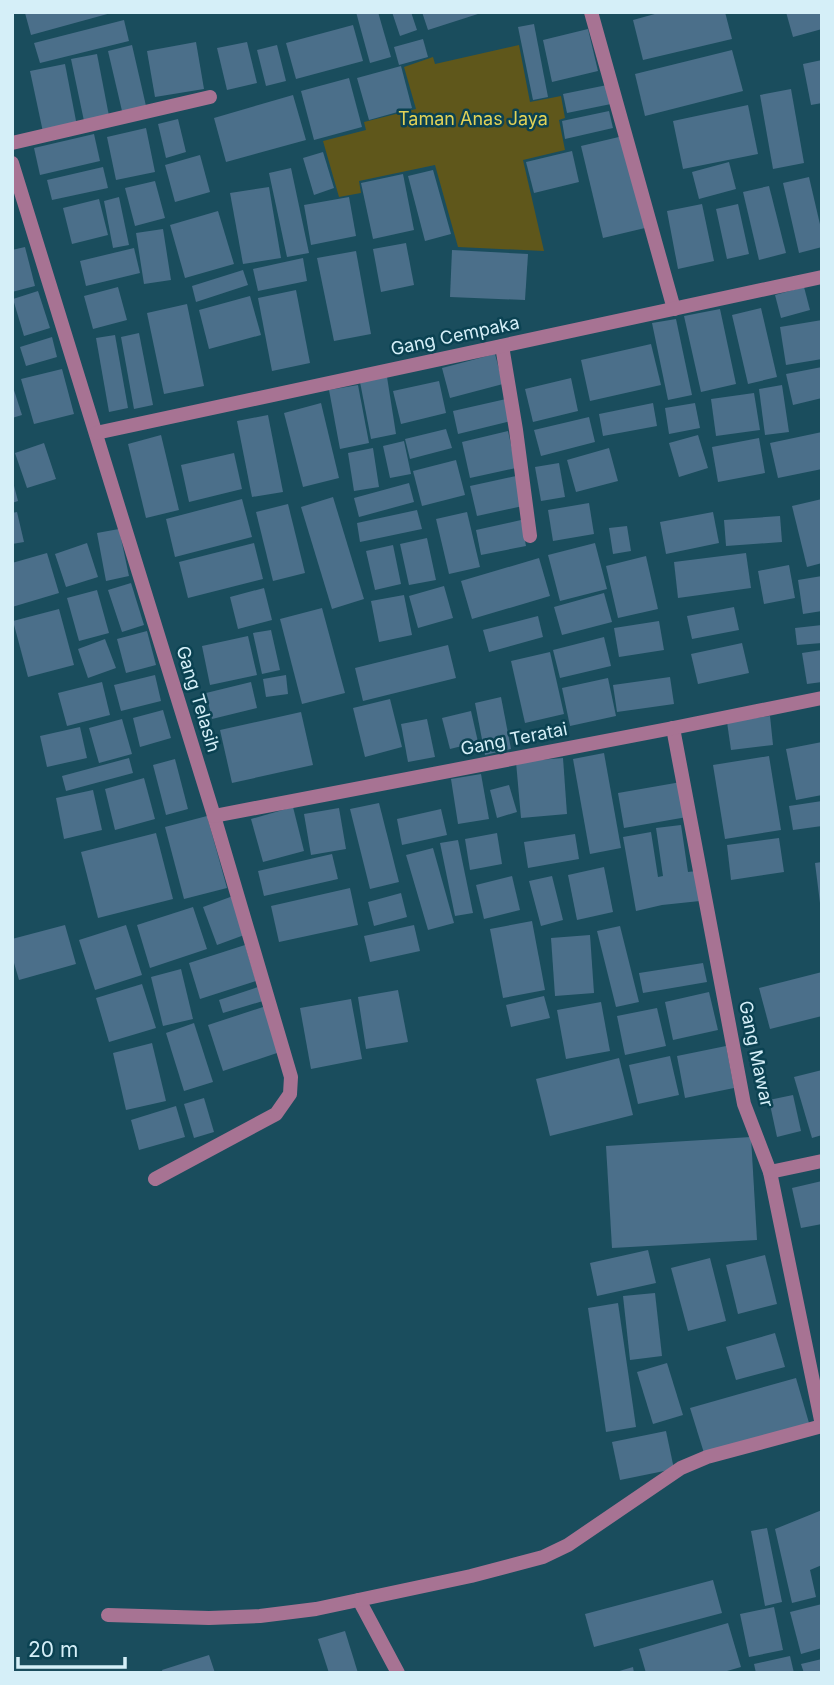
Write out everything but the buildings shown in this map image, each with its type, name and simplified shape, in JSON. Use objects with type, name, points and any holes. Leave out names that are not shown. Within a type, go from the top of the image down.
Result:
[{"type":"street","points":[[591,12],[674,309]]},
{"type":"street","points":[[12,143],[210,97]]},
{"type":"street","name":"Gang Telasih","points":[[12,163],[214,816],[291,1077],[290,1094],[276,1114],[155,1179]]},
{"type":"street","name":"Gang Cempaka","points":[[96,433],[822,277]]},
{"type":"street","points":[[502,346],[530,536]]},
{"type":"street","name":"Gang Teratai","points":[[214,816],[822,698]]},
{"type":"street","name":"Gang Mawar","points":[[674,728],[744,1104],[770,1172],[822,1425]]},
{"type":"street","points":[[770,1172],[822,1161]]},
{"type":"street","points":[[108,1615],[209,1618],[260,1616],[316,1609],[471,1576],[543,1556],[568,1545],[681,1468],[707,1457],[822,1425]]},
{"type":"street","points":[[359,1600],[398,1673]]},
{"type":"green space","name":"Taman Anas Jaya","points":[[519,45],[530,102],[561,96],[565,118],[559,120],[565,150],[523,160],[544,251],[458,247],[435,165],[359,181],[361,193],[339,197],[323,141],[366,130],[364,122],[416,109],[404,67],[433,57],[435,64]]}]
